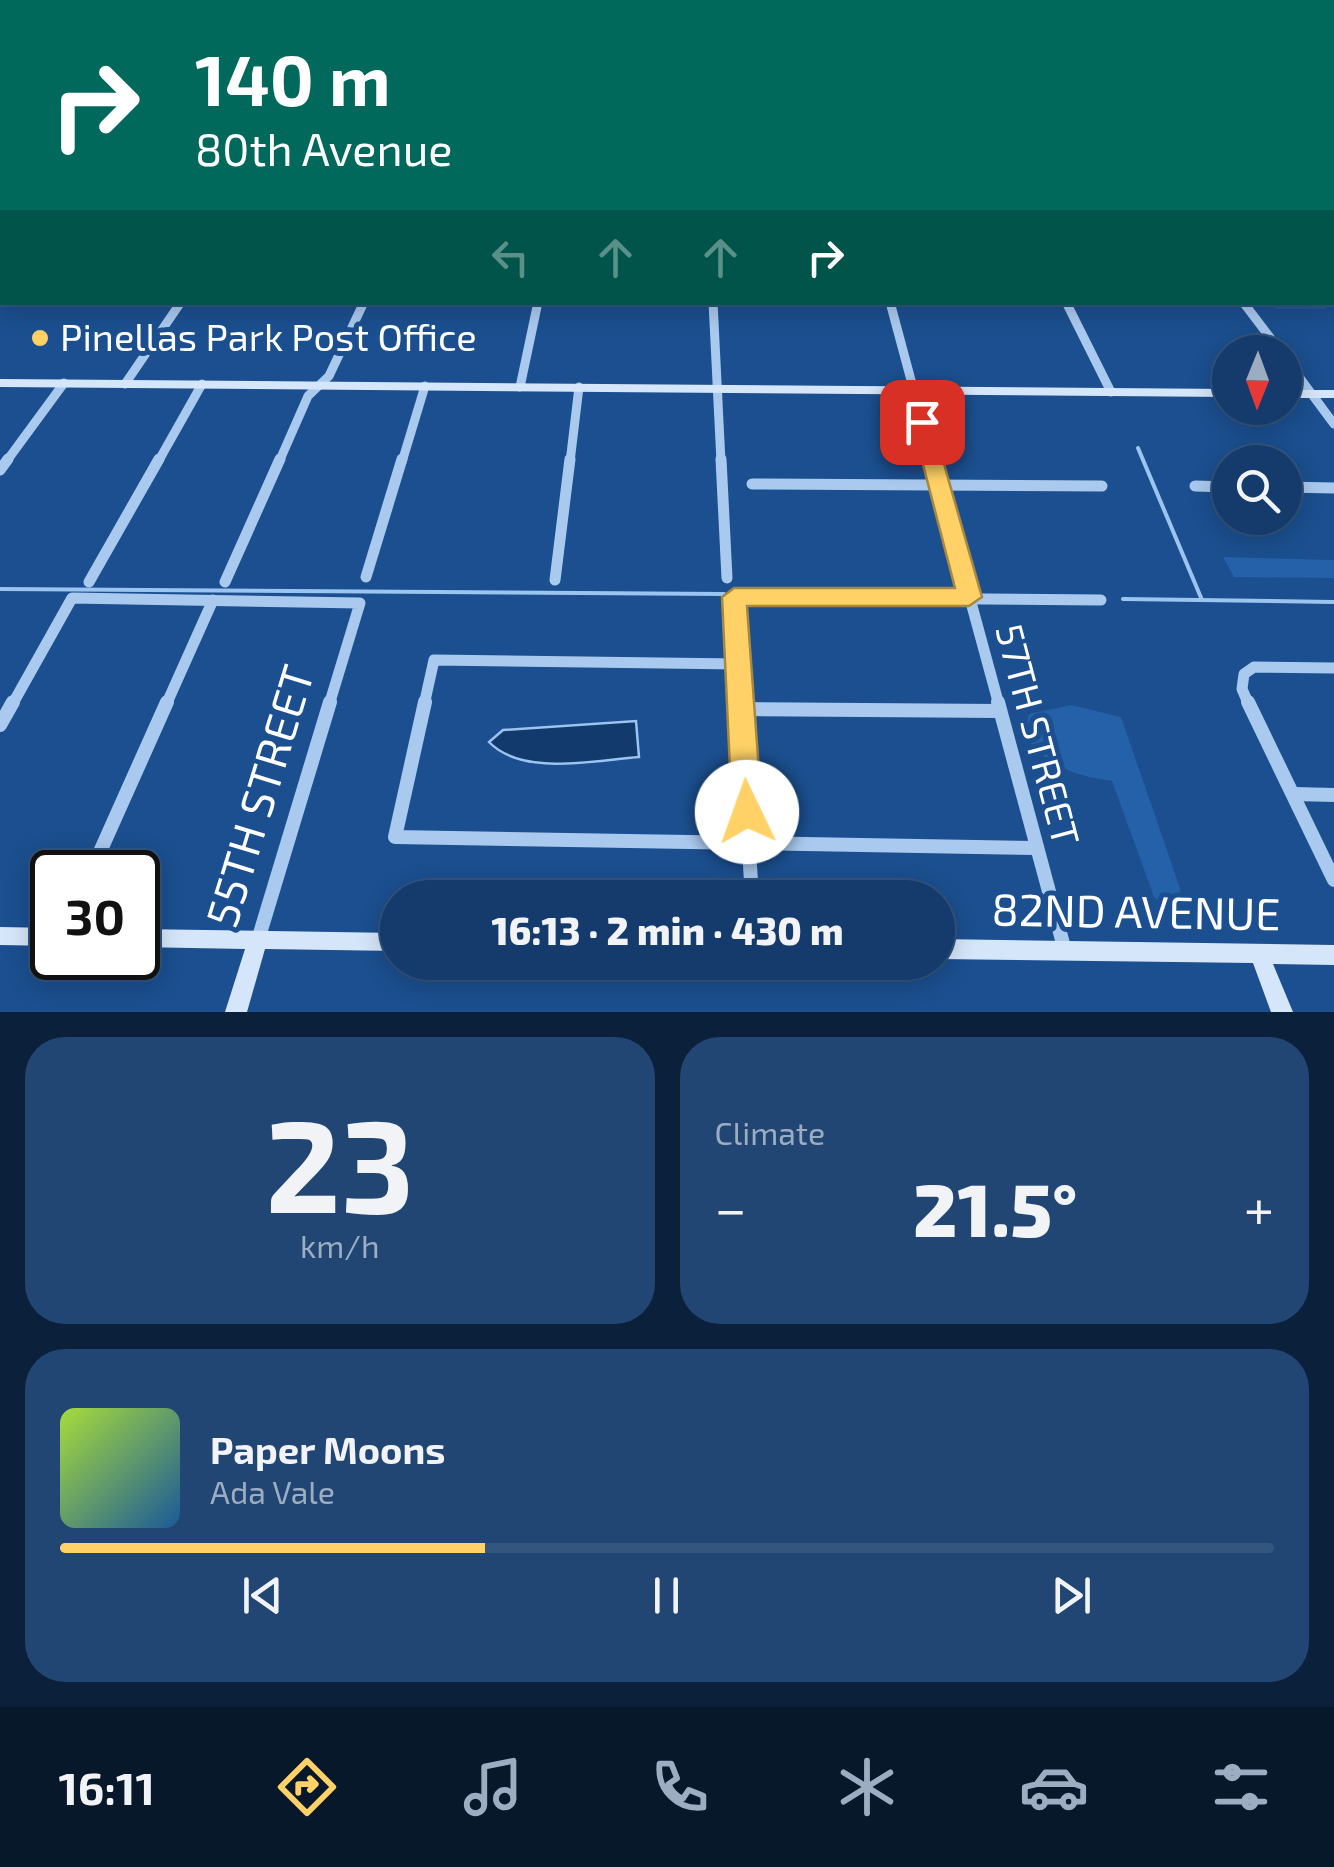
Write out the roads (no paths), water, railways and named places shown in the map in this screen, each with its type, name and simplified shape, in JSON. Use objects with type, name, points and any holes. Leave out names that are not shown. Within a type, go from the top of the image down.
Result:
[{"type":"street","points":[[126,384],[179,305]]},
{"type":"street","points":[[225,582],[308,396],[330,376],[363,305]]},
{"type":"street","points":[[520,387],[537,305]]},
{"type":"street","points":[[714,305],[728,578]]},
{"type":"street","name":"57TH STREET","points":[[891,305],[1065,951]]},
{"type":"street","points":[[1068,305],[1111,392]]},
{"type":"street","points":[[1245,305],[1268,335]]},
{"type":"street","points":[[1302,381],[1334,424]]},
{"type":"street","points":[[0,382],[1212,393]]},
{"type":"street","points":[[0,470],[64,383]]},
{"type":"street","points":[[88,582],[202,384]]},
{"type":"street","points":[[366,577],[426,386]]},
{"type":"street","points":[[555,580],[580,388]]},
{"type":"street","points":[[1302,394],[1334,394]]},
{"type":"street","points":[[752,484],[1102,486]]},
{"type":"street","points":[[1195,486],[1212,486]]},
{"type":"street","points":[[1302,488],[1334,488]]},
{"type":"street","points":[[751,880],[734,597],[1101,600]]},
{"type":"street","points":[[0,725],[72,598],[212,600],[101,850]]},
{"type":"street","name":"55TH STREET","points":[[212,600],[360,603],[236,1012]]},
{"type":"street","points":[[738,664],[434,660],[396,837],[1037,848]]},
{"type":"street","points":[[1334,668],[1254,667],[1244,674],[1242,689],[1334,880]]},
{"type":"street","points":[[741,709],[1000,711]]},
{"type":"street","points":[[1294,794],[1334,795]]},
{"type":"street","points":[[0,936],[30,937]]},
{"type":"street","points":[[160,938],[380,942]]},
{"type":"street","name":"82ND AVENUE","points":[[955,949],[1334,954]]},
{"type":"street","points":[[1259,954],[1282,1012]]},
{"type":"waterway","points":[[1138,448],[1202,600]]},
{"type":"waterway","points":[[0,589],[724,594]]},
{"type":"waterway","points":[[1123,599],[1334,602]]},
{"type":"place","name":"Pinellas Park Post Office","points":[[40,338]]}]
